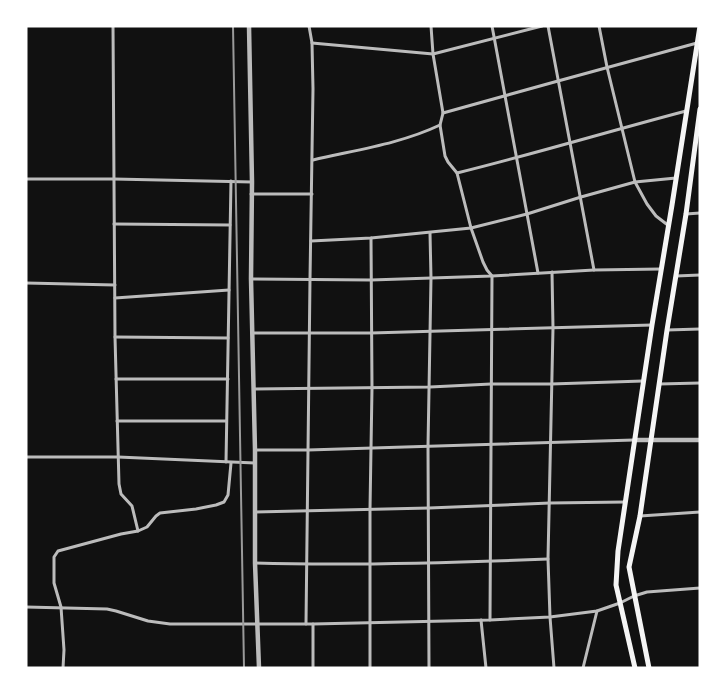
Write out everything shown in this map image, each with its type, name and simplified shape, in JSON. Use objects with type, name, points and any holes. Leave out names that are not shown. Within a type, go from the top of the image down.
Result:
[{"type":"main road","points":[[635,668],[616,585],[618,551],[700,26]]},
{"type":"main road","points":[[649,668],[629,567],[640,516],[667,330],[697,154],[700,109]]},
{"type":"street","points":[[113,26],[115,336],[119,490],[132,506],[138,531]]},
{"type":"street","points":[[249,26],[255,562],[259,668]]},
{"type":"street","points":[[306,624],[313,89],[312,43],[309,26]]},
{"type":"street","points":[[431,26],[433,54],[443,113],[440,125],[445,156],[457,173],[471,228],[486,270],[492,276],[490,620]]},
{"type":"street","points":[[492,26],[538,273]]},
{"type":"street","points":[[312,43],[433,54],[542,26]]},
{"type":"street","points":[[548,26],[594,270]]},
{"type":"street","points":[[599,26],[635,182],[647,204],[656,216],[668,226]]},
{"type":"street","points":[[443,113],[697,43]]},
{"type":"street","points":[[457,173],[686,111]]},
{"type":"street","points":[[312,160],[390,142],[430,130],[440,125]]},
{"type":"street","points":[[311,241],[371,238],[471,228],[527,214],[635,182],[676,178]]},
{"type":"street","points":[[26,179],[252,182]]},
{"type":"street","points":[[226,462],[231,181]]},
{"type":"street","points":[[252,194],[312,194]]},
{"type":"street","points":[[686,214],[700,213]]},
{"type":"street","points":[[114,224],[230,225]]},
{"type":"street","points":[[429,668],[428,446],[430,233]]},
{"type":"street","points":[[370,668],[371,238]]},
{"type":"street","points":[[251,279],[371,280],[594,270],[661,269]]},
{"type":"street","points":[[552,272],[553,328],[548,559],[554,668]]},
{"type":"street","points":[[676,276],[700,275]]},
{"type":"street","points":[[26,283],[115,284]]},
{"type":"street","points":[[115,298],[229,290]]},
{"type":"street","points":[[252,333],[371,333],[652,325]]},
{"type":"street","points":[[667,330],[700,329]]},
{"type":"street","points":[[115,336],[228,338]]},
{"type":"street","points":[[116,378],[228,379]]},
{"type":"street","points":[[254,389],[430,387],[644,381]]},
{"type":"street","points":[[659,384],[700,383]]},
{"type":"street","points":[[117,421],[227,421]]},
{"type":"street","points":[[255,450],[700,440]]},
{"type":"street","points":[[26,457],[118,457],[255,463]]},
{"type":"street","points":[[63,668],[64,650],[61,607],[54,583],[54,557],[58,550],[138,531],[147,527],[160,513],[222,504],[228,495],[231,463]]},
{"type":"street","points":[[255,512],[626,502]]},
{"type":"street","points":[[640,516],[700,512]]},
{"type":"street","points":[[255,562],[306,564],[429,563],[548,559]]},
{"type":"street","points":[[26,607],[116,610],[148,621],[170,624],[429,622],[550,616],[597,610],[647,592],[700,588]]},
{"type":"street","points":[[583,668],[597,610]]},
{"type":"street","points":[[481,620],[486,668]]},
{"type":"street","points":[[313,624],[313,668]]},
{"type":"railway","points":[[233,26],[244,668]]}]
